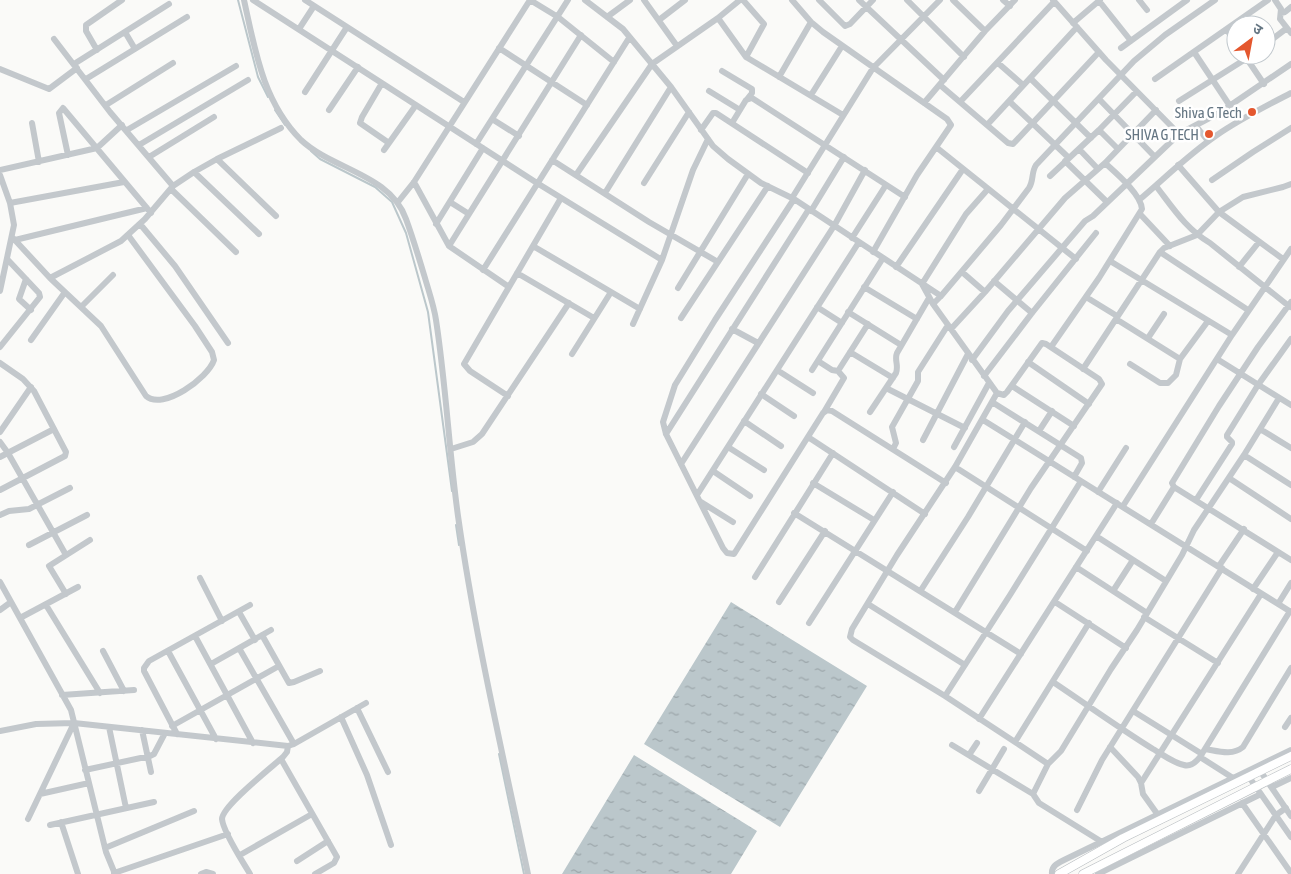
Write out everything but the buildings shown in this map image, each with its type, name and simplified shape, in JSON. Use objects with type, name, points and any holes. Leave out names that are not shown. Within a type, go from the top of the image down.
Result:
[{"type":"main road","points":[[1059,874],[1070,871],[1123,838],[1291,756]]},
{"type":"main road","points":[[1083,874],[1256,786],[1269,784],[1291,769]]},
{"type":"street","points":[[98,50],[86,31],[86,25],[122,0]]},
{"type":"street","points":[[244,0],[257,62],[281,116],[302,140],[322,156],[383,187],[398,202],[406,219],[435,312],[458,513],[468,577],[528,874]]},
{"type":"street","points":[[253,0],[537,183],[662,260]]},
{"type":"street","points":[[305,0],[464,102]]},
{"type":"street","points":[[398,202],[414,182],[530,0],[558,17],[614,62]]},
{"type":"street","points":[[476,144],[568,0]]},
{"type":"street","points":[[585,0],[622,29],[671,88],[719,152],[748,174],[793,199],[941,296]]},
{"type":"street","points":[[607,17],[630,0]]},
{"type":"street","points":[[644,0],[677,46]]},
{"type":"street","points":[[659,20],[685,0]]},
{"type":"street","points":[[576,175],[652,64],[742,0],[764,24],[746,58]]},
{"type":"street","points":[[819,0],[845,26],[850,24],[873,0]]},
{"type":"street","points":[[859,0],[902,40],[960,102],[1008,143],[1012,144],[1033,124],[1099,52]]},
{"type":"street","points":[[907,0],[964,57]]},
{"type":"street","points":[[818,361],[832,370],[838,371],[844,378],[734,554],[727,553],[666,434],[663,422],[675,385],[793,199],[873,68],[940,0]]},
{"type":"street","points":[[953,0],[985,31]]},
{"type":"street","points":[[1003,0],[1010,6]]},
{"type":"street","points":[[924,103],[985,31],[1015,0]]},
{"type":"street","points":[[987,125],[1099,0],[1131,40]]},
{"type":"street","points":[[1139,0],[1147,10]]},
{"type":"street","points":[[1121,48],[1187,0]]},
{"type":"street","points":[[870,412],[898,368],[895,356],[917,319],[931,301],[941,296],[1001,225],[1032,183],[1032,173],[1036,165],[1120,75],[1165,35],[1215,0]]},
{"type":"street","points":[[1247,15],[1268,0]]},
{"type":"street","points":[[1274,0],[1281,12],[1280,19],[1289,30],[1276,38]]},
{"type":"street","points":[[795,1],[811,22],[842,46],[947,119],[952,125],[916,174],[873,252]]},
{"type":"street","points":[[960,102],[998,63],[1053,1],[1136,92],[1179,134]]},
{"type":"street","points":[[0,69],[49,89],[98,50],[169,4]]},
{"type":"street","points":[[299,29],[314,6]]},
{"type":"street","points":[[1281,12],[1285,12],[1291,7]]},
{"type":"street","points":[[86,79],[187,17]]},
{"type":"street","points":[[718,18],[746,58],[844,115]]},
{"type":"street","points":[[779,77],[811,22]]},
{"type":"street","points":[[305,92],[347,27]]},
{"type":"street","points":[[1155,79],[1226,30]]},
{"type":"street","points":[[125,32],[135,49]]},
{"type":"street","points":[[448,246],[581,35]]},
{"type":"street","points":[[54,38],[172,188],[236,252]]},
{"type":"street","points":[[482,270],[629,38]]},
{"type":"street","points":[[811,95],[842,46]]},
{"type":"street","points":[[499,48],[587,106]]},
{"type":"street","points":[[1194,52],[1230,106]]},
{"type":"street","points":[[106,105],[173,63]]},
{"type":"street","points":[[998,63],[1023,85]]},
{"type":"street","points":[[972,360],[1017,300],[1082,224],[1179,134],[1230,106],[1291,64]]},
{"type":"street","points":[[1179,101],[1235,65]]},
{"type":"street","points":[[1253,65],[1264,84]]},
{"type":"street","points":[[0,170],[97,148],[125,128],[236,66]]},
{"type":"street","points":[[329,110],[358,67]]},
{"type":"street","points":[[722,71],[752,90],[752,93],[732,123]]},
{"type":"street","points":[[1030,78],[1077,122],[1091,138]]},
{"type":"street","points":[[140,146],[248,80]]},
{"type":"street","points":[[382,83],[360,123],[389,143]]},
{"type":"street","points":[[605,193],[671,88]]},
{"type":"street","points":[[708,91],[740,110]]},
{"type":"street","points":[[1050,176],[1136,92]]},
{"type":"street","points":[[1139,200],[1208,141],[1235,123],[1291,93]]},
{"type":"street","points":[[748,98],[865,170],[905,197]]},
{"type":"street","points":[[1099,99],[1155,158]]},
{"type":"street","points":[[1009,101],[1055,145],[1107,202]]},
{"type":"street","points":[[384,150],[416,104]]},
{"type":"street","points":[[68,155],[59,113],[63,108],[149,211]]},
{"type":"street","points":[[893,449],[896,443],[892,428],[918,381],[918,372],[950,327],[985,292],[1065,198],[1105,163],[1156,110]]},
{"type":"street","points":[[644,183],[689,112]]},
{"type":"street","points":[[701,130],[713,113],[716,113],[808,173]]},
{"type":"street","points":[[149,157],[214,117]]},
{"type":"street","points":[[492,119],[519,136]]},
{"type":"street","points":[[32,123],[39,162]]},
{"type":"street","points":[[1196,126],[1208,141]]},
{"type":"street","points":[[50,278],[113,246],[128,235],[172,188],[194,172],[216,159],[281,128]]},
{"type":"street","points":[[1212,180],[1291,128]]},
{"type":"street","points":[[1099,130],[1118,149]]},
{"type":"street","points":[[633,324],[662,260],[693,170],[708,139]]},
{"type":"street","points":[[936,147],[1076,259]]},
{"type":"street","points":[[436,224],[483,148]]},
{"type":"street","points":[[1079,149],[1098,169]]},
{"type":"street","points":[[666,434],[844,157]]},
{"type":"street","points":[[216,159],[276,216]]},
{"type":"street","points":[[552,160],[671,236],[718,262]]},
{"type":"street","points":[[1051,347],[1110,261],[1142,209],[1139,200],[1105,163]]},
{"type":"street","points":[[1178,166],[1219,212],[1283,259]]},
{"type":"street","points":[[896,266],[963,169]]},
{"type":"street","points":[[681,464],[834,226],[865,170]]},
{"type":"street","points":[[194,172],[259,234]]},
{"type":"street","points":[[678,288],[748,174]]},
{"type":"street","points":[[0,175],[14,225],[14,239],[0,291]]},
{"type":"street","points":[[0,203],[124,182]]},
{"type":"street","points":[[414,182],[448,246],[509,287]]},
{"type":"street","points":[[1083,369],[1160,252],[1197,235],[1219,212],[1243,197],[1291,184]]},
{"type":"street","points":[[698,498],[712,471],[817,307],[886,185]]},
{"type":"street","points":[[681,318],[768,186]]},
{"type":"street","points":[[1151,524],[1174,487],[1172,483],[1192,448],[1240,374],[1290,305],[1197,235],[1181,219],[1156,186]]},
{"type":"street","points":[[922,284],[966,214],[988,189]]},
{"type":"street","points":[[508,396],[470,371],[464,364],[561,198]]},
{"type":"street","points":[[450,202],[469,214]]},
{"type":"street","points":[[14,239],[149,211]]},
{"type":"street","points":[[1140,214],[1170,246]]},
{"type":"street","points":[[140,224],[174,266],[228,343]]},
{"type":"street","points":[[984,376],[1096,233]]},
{"type":"street","points":[[14,239],[50,278],[105,331],[146,396],[152,400],[162,400],[189,388],[214,360],[212,352],[195,326],[128,235]]},
{"type":"street","points":[[1239,267],[1259,242]]},
{"type":"street","points":[[533,246],[640,309]]},
{"type":"street","points":[[979,719],[1096,536],[1120,504],[1291,248]]},
{"type":"street","points":[[1160,252],[1248,310]]},
{"type":"street","points":[[812,370],[883,258]]},
{"type":"street","points":[[0,347],[40,298],[40,294],[8,260]]},
{"type":"street","points":[[1110,261],[1232,335]]},
{"type":"street","points":[[962,272],[985,292]]},
{"type":"street","points":[[517,273],[594,318]]},
{"type":"street","points":[[81,307],[113,275]]},
{"type":"street","points":[[26,279],[19,299],[31,310]]},
{"type":"street","points":[[994,281],[1032,313]]},
{"type":"street","points":[[922,284],[931,301],[997,393],[1004,395],[1042,344],[1051,347],[1102,382],[1100,388],[1019,507],[955,612]]},
{"type":"street","points":[[864,287],[917,319]]},
{"type":"street","points":[[31,340],[65,292]]},
{"type":"street","points":[[572,354],[611,292]]},
{"type":"street","points":[[1086,297],[1180,359]]},
{"type":"street","points":[[451,449],[479,438],[569,303]]},
{"type":"street","points":[[817,307],[842,323]]},
{"type":"street","points":[[848,312],[902,345]]},
{"type":"street","points":[[1148,338],[1164,314]]},
{"type":"street","points":[[1130,364],[1160,383],[1164,384],[1172,380],[1176,375],[1180,359],[1208,320]]},
{"type":"street","points":[[838,371],[868,324]]},
{"type":"street","points":[[732,329],[758,343]]},
{"type":"street","points":[[1196,500],[1232,444],[1227,435],[1258,385],[1291,339]]},
{"type":"street","points":[[850,352],[892,378]]},
{"type":"street","points":[[923,440],[968,354]]},
{"type":"street","points":[[1217,359],[1278,398],[1290,402]]},
{"type":"street","points":[[1028,362],[1089,404]]},
{"type":"street","points":[[0,363],[31,387],[65,449],[65,456],[0,490]]},
{"type":"street","points":[[777,370],[813,393]]},
{"type":"street","points":[[954,447],[990,383]]},
{"type":"street","points":[[1012,386],[1074,426]]},
{"type":"street","points":[[0,432],[31,387]]},
{"type":"street","points":[[886,388],[964,428]]},
{"type":"street","points":[[997,393],[946,483],[888,570],[850,634],[853,640],[945,696],[1048,764]]},
{"type":"street","points":[[761,394],[794,416]]},
{"type":"street","points":[[1033,794],[1048,764],[1062,751],[1146,615],[1187,546],[1194,530],[1244,455],[1278,398]]},
{"type":"street","points":[[992,402],[1083,461],[1074,477]]},
{"type":"street","points":[[823,413],[826,410],[832,411],[946,483]]},
{"type":"street","points":[[1039,431],[1052,411]]},
{"type":"street","points":[[983,420],[1291,612],[1194,763],[1184,765],[1161,754],[1053,682]]},
{"type":"street","points":[[744,421],[782,446]]},
{"type":"street","points":[[921,590],[1025,422]]},
{"type":"street","points":[[0,458],[54,429]]},
{"type":"street","points":[[1260,429],[1291,448]]},
{"type":"street","points":[[808,437],[925,514]]},
{"type":"street","points":[[0,442],[66,555]]},
{"type":"street","points":[[728,447],[764,470]]},
{"type":"street","points":[[1098,492],[1126,448]]},
{"type":"street","points":[[755,577],[832,453]]},
{"type":"street","points":[[1244,455],[1291,485]]},
{"type":"street","points":[[955,467],[1087,551]]},
{"type":"street","points":[[712,471],[750,496]]},
{"type":"street","points":[[1229,478],[1291,519]]},
{"type":"street","points":[[945,696],[987,632],[1080,481]]},
{"type":"street","points":[[814,482],[874,520]]},
{"type":"street","points":[[1174,487],[1291,560]]},
{"type":"street","points":[[0,515],[9,511],[24,510],[38,505],[70,488]]},
{"type":"street","points":[[809,623],[893,492]]},
{"type":"street","points":[[698,498],[733,522]]},
{"type":"street","points":[[794,513],[855,549],[1021,654]]},
{"type":"street","points":[[29,545],[52,531],[86,515]]},
{"type":"street","points":[[1077,810],[1110,747],[1244,530]]},
{"type":"street","points":[[780,602],[825,531]]},
{"type":"street","points":[[1096,536],[1166,581]]},
{"type":"street","points":[[66,594],[49,566],[90,540]]},
{"type":"street","points":[[1252,589],[1278,552]]},
{"type":"street","points":[[1113,591],[1133,560]]},
{"type":"street","points":[[1076,567],[1113,591],[1178,639],[1218,663]]},
{"type":"street","points":[[200,578],[222,621]]},
{"type":"street","points":[[0,582],[71,710],[105,848],[115,873],[228,834]]},
{"type":"street","points":[[1278,604],[1291,583]]},
{"type":"street","points":[[20,618],[78,587]]},
{"type":"street","points":[[1141,783],[1261,594]]},
{"type":"street","points":[[0,610],[11,602]]},
{"type":"street","points":[[1055,602],[1126,648]]},
{"type":"street","points":[[46,604],[100,693]]},
{"type":"street","points":[[868,604],[965,665]]},
{"type":"street","points":[[177,734],[144,668],[149,661],[250,605]]},
{"type":"street","points":[[239,612],[255,640]]},
{"type":"street","points":[[1015,742],[1090,623]]},
{"type":"street","points":[[211,664],[271,630]]},
{"type":"street","points":[[195,636],[253,743]]},
{"type":"street","points":[[262,636],[287,681],[291,683],[320,671]]},
{"type":"street","points":[[239,648],[291,745]]},
{"type":"street","points":[[103,651],[124,691]]},
{"type":"street","points":[[168,651],[216,739]]},
{"type":"street","points":[[172,726],[279,666]]},
{"type":"street","points":[[1202,753],[1232,753],[1238,751],[1291,668]]},
{"type":"street","points":[[62,695],[134,690]]},
{"type":"street","points":[[250,874],[228,834],[222,819],[224,812],[234,800],[281,759],[291,745],[366,703]]},
{"type":"street","points":[[357,708],[388,772]]},
{"type":"street","points":[[1133,711],[1202,753],[1233,778]]},
{"type":"street","points":[[341,717],[365,769],[391,845]]},
{"type":"street","points":[[1285,727],[1291,718]]},
{"type":"street","points":[[28,819],[74,723]]},
{"type":"street","points":[[0,732],[36,724],[74,723],[253,743],[291,745]]},
{"type":"street","points":[[109,727],[126,808]]},
{"type":"street","points":[[142,730],[151,772]]},
{"type":"street","points":[[86,770],[154,754],[165,733]]},
{"type":"street","points":[[969,755],[977,743]]},
{"type":"street","points":[[952,745],[1033,794],[1039,802],[1102,842]]},
{"type":"street","points":[[1110,747],[1138,777],[1143,794],[1158,815]]},
{"type":"street","points":[[979,791],[1004,749]]},
{"type":"street","points":[[1052,874],[1054,866],[1291,750]]},
{"type":"street","points":[[281,759],[336,854],[337,860],[315,874]]},
{"type":"street","points":[[1261,772],[1291,816]]},
{"type":"street","points":[[1249,777],[1291,837]]},
{"type":"street","points":[[1269,784],[1291,779]]},
{"type":"street","points":[[40,794],[89,783]]},
{"type":"street","points":[[1098,874],[1261,794]]},
{"type":"street","points":[[50,825],[154,802]]},
{"type":"street","points":[[1242,803],[1291,873]]},
{"type":"street","points":[[1238,874],[1276,815],[1286,808]]},
{"type":"street","points":[[105,848],[194,811]]},
{"type":"street","points":[[240,855],[312,814]]},
{"type":"street","points":[[61,822],[78,874]]},
{"type":"street","points":[[297,860],[328,841]]},
{"type":"street","points":[[201,874],[206,872],[213,874]]},
{"type":"water","points":[[731,602],[867,686],[780,827],[644,744]]},
{"type":"water","points":[[634,755],[757,831],[731,874],[562,874]]},
{"type":"waterway","points":[[238,0],[258,77],[268,97]]},
{"type":"waterway","points":[[275,110],[285,125]]},
{"type":"waterway","points":[[311,151],[320,159],[375,187],[392,202],[406,233],[428,312],[452,491]]},
{"type":"waterway","points":[[456,525],[459,545]]},
{"type":"waterway","points":[[499,754],[524,874]]},
{"type":"place","name":"Shiva G Tech","points":[[1252,112]]},
{"type":"place","name":"SHIVA G TECH","points":[[1209,134]]}]
